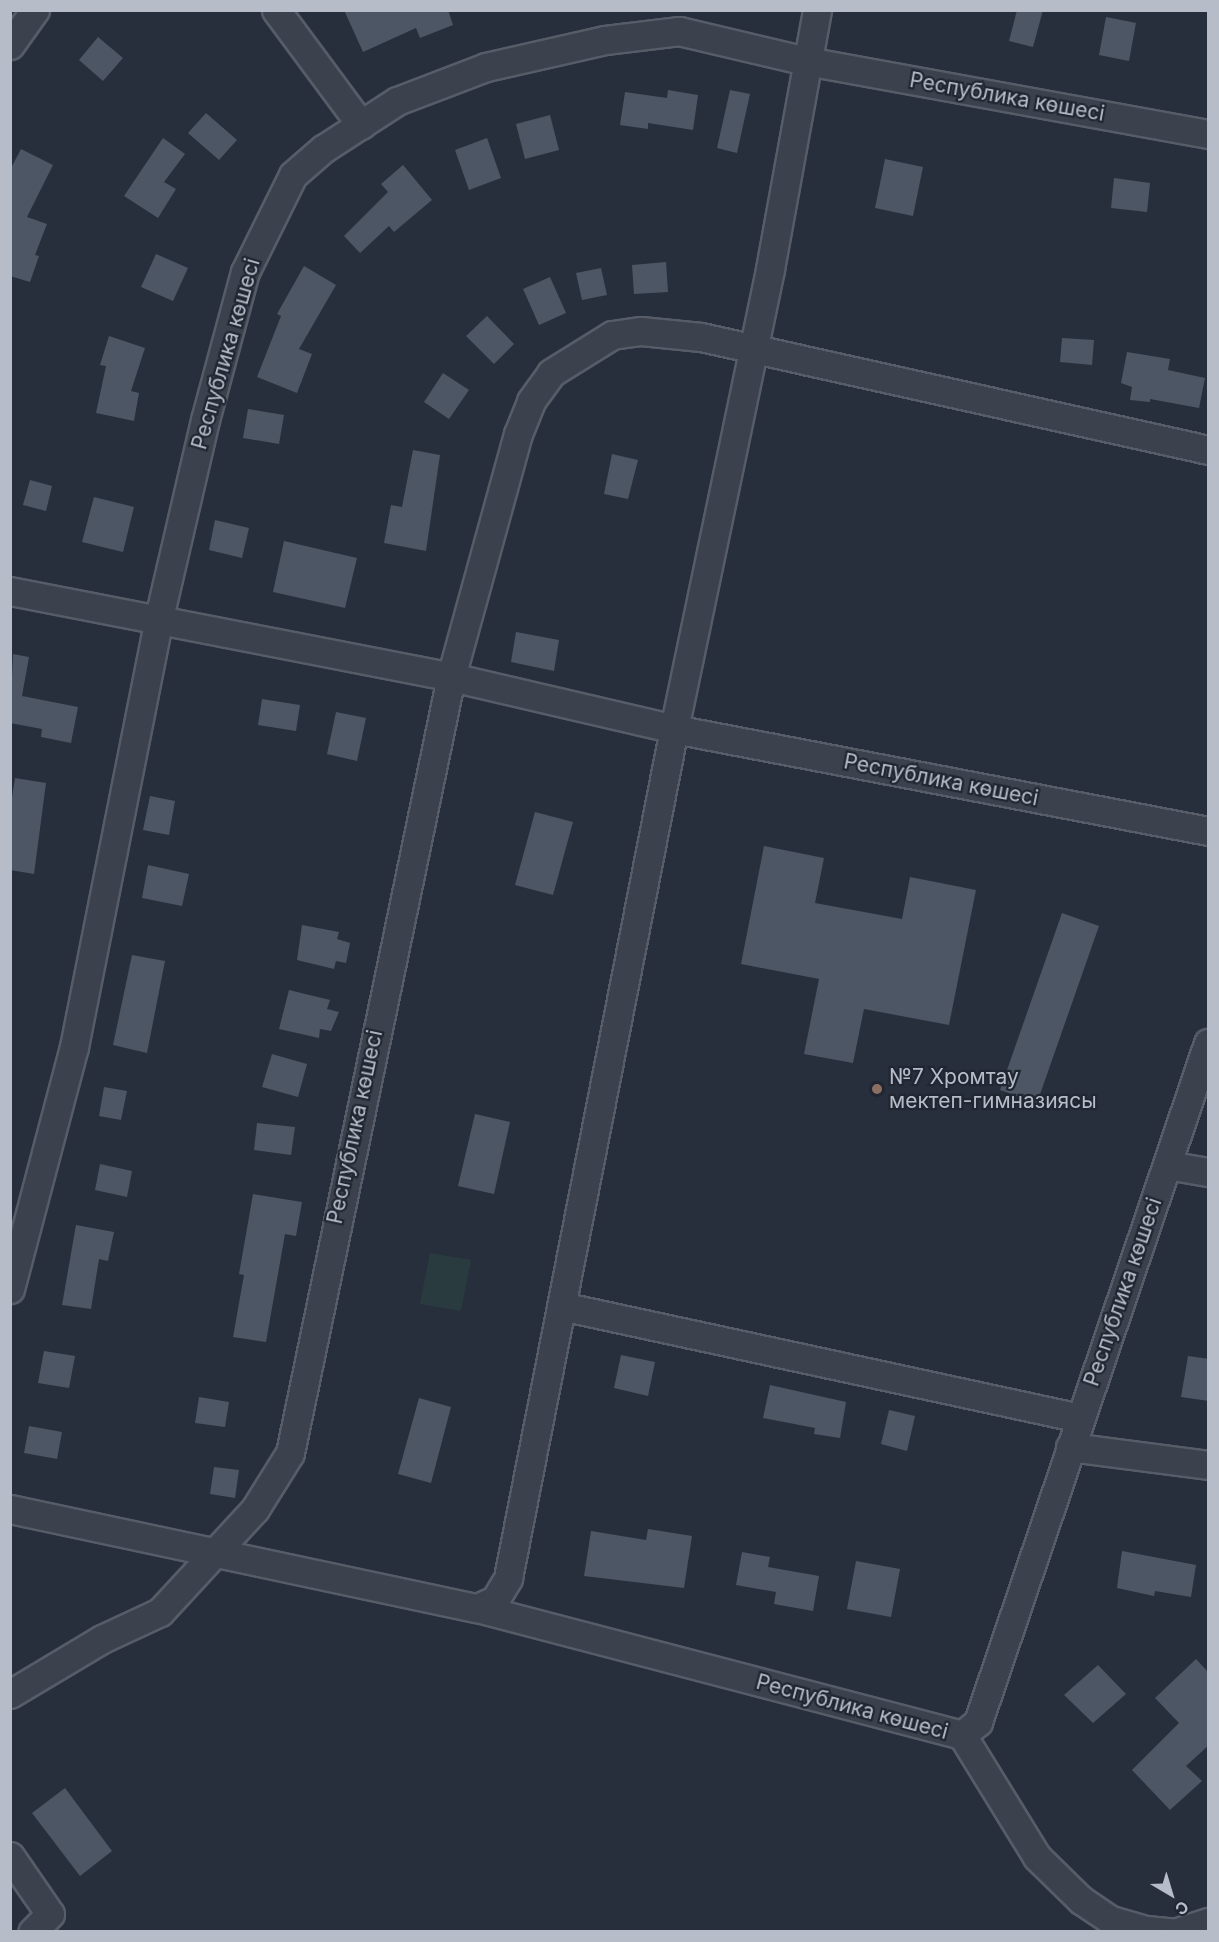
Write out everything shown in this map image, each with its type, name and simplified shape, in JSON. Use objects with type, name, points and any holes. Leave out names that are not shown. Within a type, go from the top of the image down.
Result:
[{"type":"street","points":[[10,45],[35,10]]},
{"type":"street","points":[[276,10],[361,124]]},
{"type":"street","points":[[486,1604],[508,1578],[674,729],[754,347],[817,10]]},
{"type":"street","name":"Республика көшесі","points":[[10,1289],[74,1047],[158,621],[205,420],[245,272],[293,175],[361,124],[398,101],[486,67],[605,40],[679,31],[806,61],[1209,134]]},
{"type":"street","name":"Республика көшесі","points":[[10,1694],[102,1639],[160,1612],[216,1555],[255,1509],[290,1452],[451,678],[518,434],[531,401],[551,372],[612,335],[641,331],[754,347],[1209,450]]},
{"type":"street","name":"Республика көшесі","points":[[10,591],[451,678],[674,729],[1209,831]]},
{"type":"street","name":"Республика көшесі","points":[[216,1555],[486,1604],[962,1735],[978,1722],[1209,1043]]},
{"type":"street","points":[[1167,1165],[1209,1172]]},
{"type":"street","points":[[561,1306],[1080,1418]]},
{"type":"street","points":[[1070,1447],[1209,1465]]},
{"type":"street","points":[[10,1509],[216,1555]]},
{"type":"street","points":[[962,1735],[1037,1857],[1081,1900],[1111,1920],[1146,1930],[1170,1932]]},
{"type":"street","points":[[10,1856],[51,1914],[32,1932]]},
{"type":"street","points":[[1177,1932],[1209,1922]]},
{"type":"shaded area","points":[[430,1253],[471,1260],[461,1311],[420,1304]]},
{"type":"building","points":[[344,10],[448,10],[453,25],[420,38],[416,28],[363,52]]},
{"type":"building","points":[[1017,10],[1043,10],[1033,47],[1009,41]]},
{"type":"building","points":[[1106,17],[1136,23],[1129,61],[1099,55]]},
{"type":"building","points":[[98,37],[123,58],[103,81],[79,60]]},
{"type":"building","points":[[668,90],[698,95],[693,130],[648,123],[648,129],[620,125],[625,92],[667,98]]},
{"type":"building","points":[[730,90],[750,94],[737,153],[717,148]]},
{"type":"building","points":[[206,113],[237,140],[219,160],[188,133]]},
{"type":"building","points":[[550,115],[559,150],[525,159],[516,124]]},
{"type":"building","points":[[163,138],[185,154],[164,182],[176,189],[158,218],[124,196]]},
{"type":"building","points":[[487,138],[501,178],[469,190],[455,150]]},
{"type":"building","points":[[21,149],[53,165],[27,217],[47,224],[35,255],[39,256],[30,282],[10,276],[10,170]]},
{"type":"building","points":[[885,159],[923,167],[913,216],[875,208]]},
{"type":"building","points":[[403,165],[432,200],[394,232],[389,226],[360,253],[344,236],[388,192],[381,184]]},
{"type":"building","points":[[1114,178],[1150,183],[1147,212],[1111,208]]},
{"type":"building","points":[[156,254],[188,268],[173,301],[141,287]]},
{"type":"building","points":[[666,262],[668,292],[634,294],[632,265]]},
{"type":"building","points":[[304,266],[336,285],[299,349],[312,354],[297,393],[257,377],[281,316],[277,314]]},
{"type":"building","points":[[601,268],[607,295],[582,300],[576,273]]},
{"type":"building","points":[[550,277],[566,313],[539,325],[523,289]]},
{"type":"building","points":[[487,316],[514,344],[494,364],[466,336]]},
{"type":"building","points":[[109,336],[145,348],[131,391],[139,393],[134,421],[96,413],[106,366],[100,365]]},
{"type":"building","points":[[1062,338],[1094,340],[1092,365],[1060,362]]},
{"type":"building","points":[[1127,352],[1170,359],[1168,370],[1205,378],[1199,408],[1150,399],[1150,402],[1130,400],[1132,387],[1121,383]]},
{"type":"building","points":[[443,373],[469,390],[449,419],[424,402]]},
{"type":"building","points":[[248,409],[284,415],[279,444],[243,438]]},
{"type":"building","points":[[413,450],[440,455],[426,551],[384,543],[391,505],[402,507]]},
{"type":"building","points":[[612,454],[638,460],[628,499],[604,494]]},
{"type":"building","points":[[30,480],[52,486],[46,511],[23,505]]},
{"type":"building","points":[[94,497],[134,507],[123,552],[82,542]]},
{"type":"building","points":[[215,520],[249,528],[242,558],[209,550]]},
{"type":"building","points":[[284,541],[357,558],[345,608],[273,592]]},
{"type":"building","points":[[516,632],[559,640],[554,671],[511,662]]},
{"type":"building","points":[[13,654],[29,657],[22,696],[78,707],[71,743],[41,737],[42,729],[10,723]]},
{"type":"building","points":[[262,699],[300,705],[296,731],[258,725]]},
{"type":"building","points":[[336,712],[366,718],[357,761],[327,754]]},
{"type":"building","points":[[15,778],[46,783],[34,874],[10,870],[10,810]]},
{"type":"building","points":[[150,796],[175,801],[169,835],[143,830]]},
{"type":"building","points":[[535,812],[573,822],[553,895],[515,885]]},
{"type":"building","points":[[764,846],[824,858],[815,903],[902,919],[910,877],[976,890],[949,1025],[864,1009],[853,1063],[804,1054],[819,979],[741,964]]},
{"type":"building","points":[[148,865],[189,874],[182,906],[142,898]]},
{"type":"building","points":[[1062,913],[1099,926],[1037,1103],[1000,1090]]},
{"type":"building","points":[[302,925],[339,932],[337,939],[350,943],[346,963],[336,961],[334,969],[297,960]]},
{"type":"building","points":[[132,955],[165,961],[147,1053],[113,1045]]},
{"type":"building","points":[[289,990],[330,1000],[327,1009],[339,1012],[331,1031],[320,1029],[319,1038],[279,1029]]},
{"type":"building","points":[[272,1054],[307,1064],[298,1097],[262,1087]]},
{"type":"building","points":[[104,1087],[127,1091],[121,1120],[99,1116]]},
{"type":"building","points":[[475,1114],[510,1122],[494,1194],[458,1186]]},
{"type":"building","points":[[257,1123],[295,1127],[291,1155],[254,1150]]},
{"type":"building","points":[[100,1164],[132,1171],[127,1197],[95,1190]]},
{"type":"building","points":[[253,1194],[302,1202],[296,1236],[285,1234],[266,1342],[233,1337],[244,1275],[239,1274]]},
{"type":"building","points":[[76,1225],[114,1232],[108,1261],[99,1259],[91,1309],[62,1305]]},
{"type":"building","points":[[44,1351],[75,1356],[69,1388],[38,1383]]},
{"type":"building","points":[[621,1355],[655,1362],[648,1396],[614,1388]]},
{"type":"building","points":[[1188,1356],[1209,1359],[1209,1401],[1181,1397]]},
{"type":"building","points":[[770,1385],[846,1402],[840,1438],[814,1434],[815,1428],[763,1418]]},
{"type":"building","points":[[199,1397],[229,1402],[225,1427],[195,1423]]},
{"type":"building","points":[[419,1398],[451,1407],[431,1483],[398,1474]]},
{"type":"building","points":[[889,1410],[915,1416],[907,1451],[881,1444]]},
{"type":"building","points":[[29,1426],[62,1432],[57,1459],[24,1453]]},
{"type":"building","points":[[214,1467],[239,1470],[235,1498],[210,1494]]},
{"type":"building","points":[[648,1529],[692,1536],[684,1588],[584,1576],[591,1531],[646,1540]]},
{"type":"building","points":[[1122,1551],[1196,1565],[1191,1597],[1155,1591],[1154,1596],[1117,1588]]},
{"type":"building","points":[[742,1552],[770,1557],[768,1567],[819,1576],[813,1611],[774,1604],[776,1592],[736,1585]]},
{"type":"building","points":[[856,1561],[900,1569],[891,1617],[847,1609]]},
{"type":"building","points":[[1196,1659],[1209,1673],[1209,1745],[1186,1766],[1202,1781],[1170,1810],[1132,1770],[1179,1723],[1155,1698]]},
{"type":"building","points":[[1098,1665],[1126,1694],[1093,1723],[1064,1695]]},
{"type":"building","points":[[65,1788],[112,1851],[80,1876],[32,1813]]},
{"type":"place","name":"№7 Хромтау мектеп-гимназиясы","points":[[877,1089]]}]
